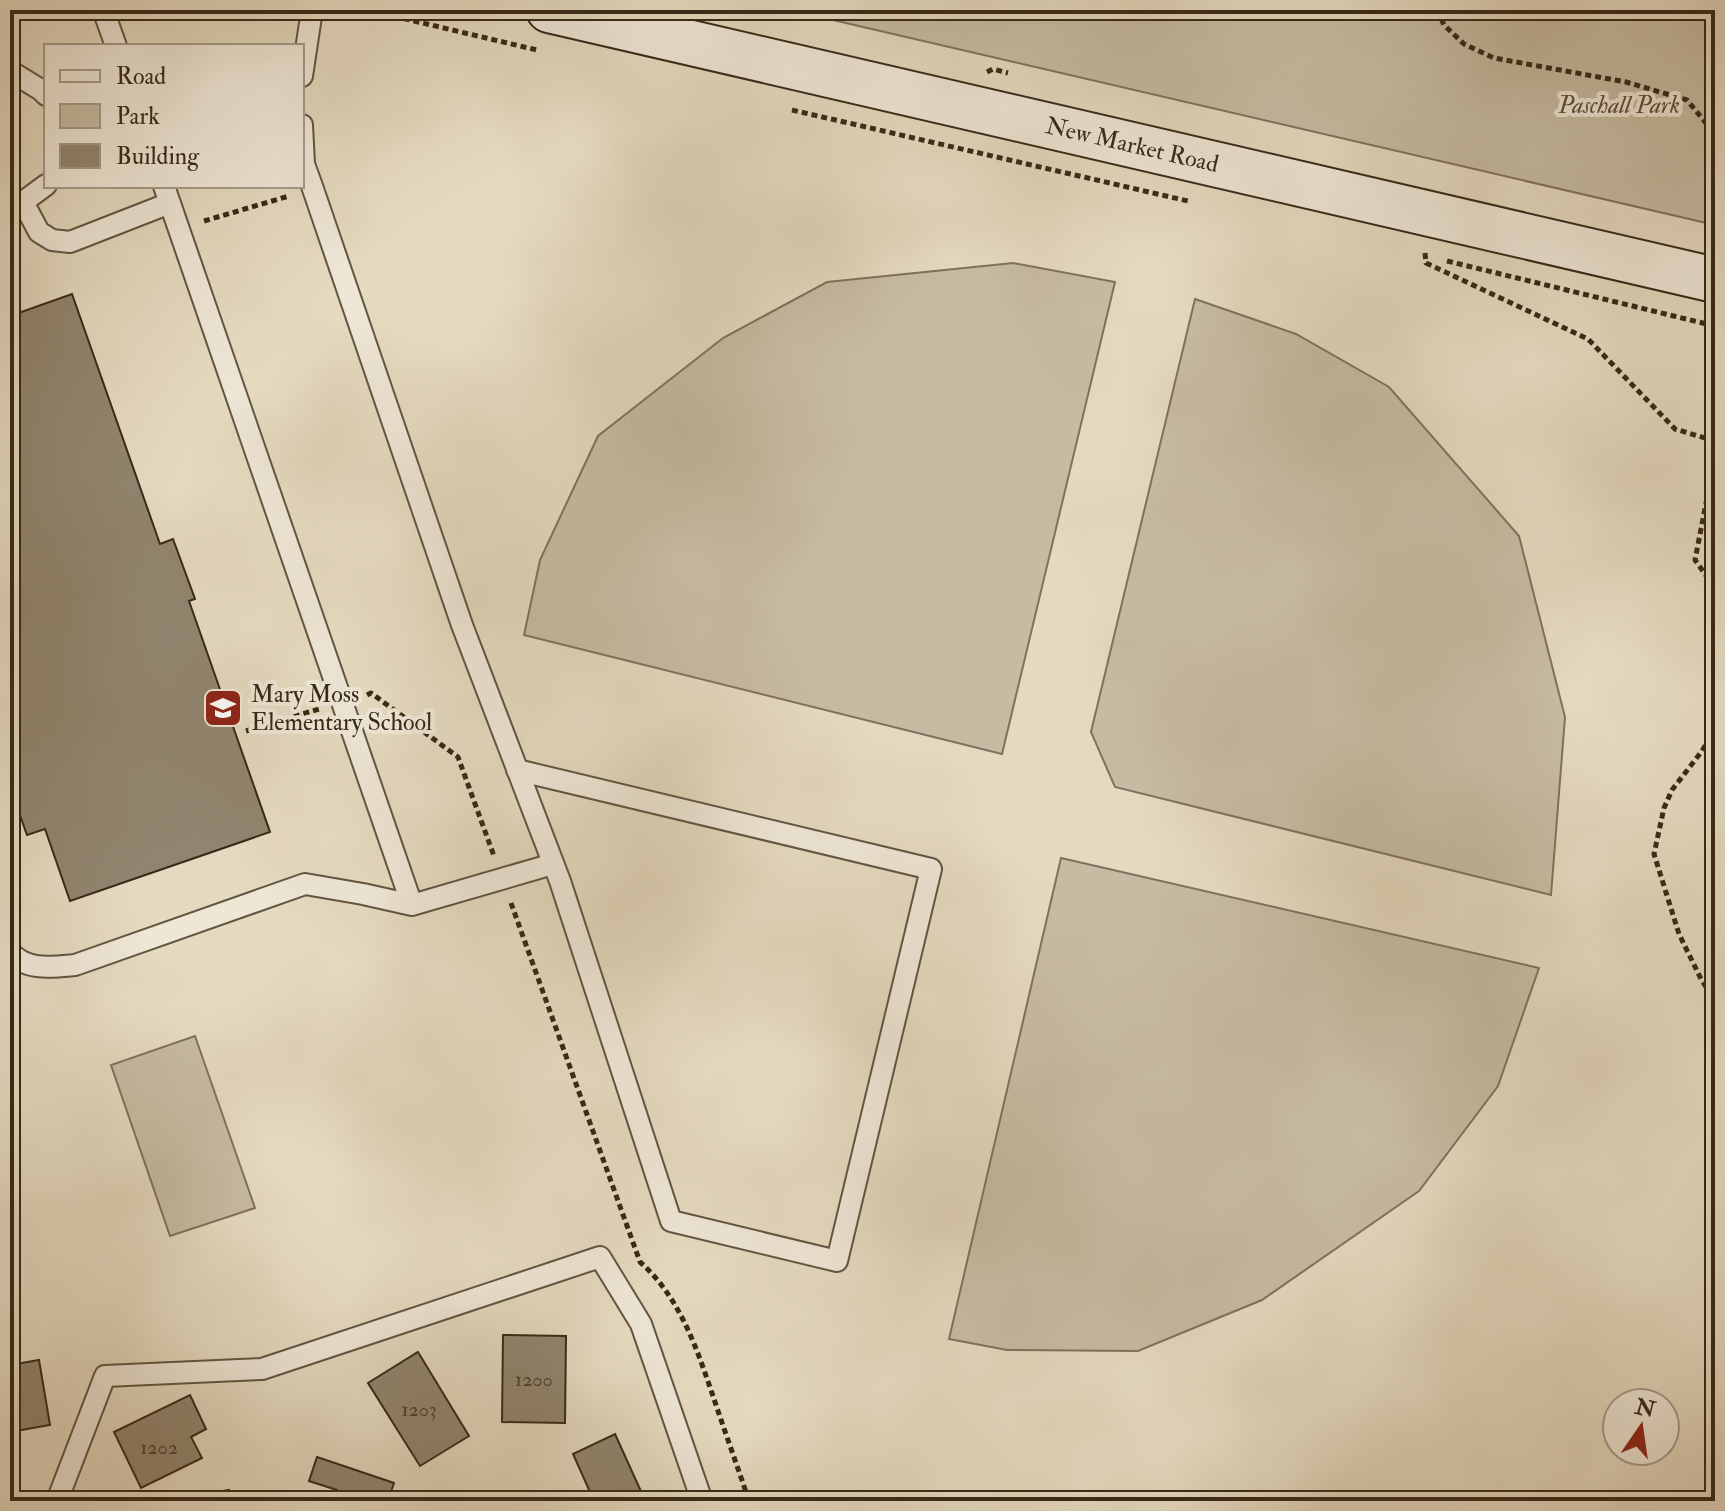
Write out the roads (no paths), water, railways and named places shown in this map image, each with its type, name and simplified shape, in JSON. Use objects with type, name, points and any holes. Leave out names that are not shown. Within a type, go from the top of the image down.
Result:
[{"type":"street","name":"New Market Road","points":[[548,31],[677,24],[1419,211],[1715,280]]},
{"type":"lane","points":[[106,10],[115,44]]},
{"type":"lane","points":[[304,63],[312,10]]},
{"type":"lane","points":[[10,71],[44,93]]},
{"type":"lane","points":[[304,164],[462,625],[517,770],[553,864],[671,1221],[837,1261],[931,869],[517,770]]},
{"type":"lane","points":[[44,186],[17,205],[39,232],[52,240],[70,242],[167,195],[412,905]]},
{"type":"lane","points":[[10,952],[17,961],[42,968],[75,965],[305,884],[412,905],[553,864]]},
{"type":"lane","points":[[57,1501],[105,1376],[262,1369],[600,1257],[641,1324],[702,1501]]},
{"type":"place","name":"Mary Moss Elementary School","points":[[223,708]]},
{"type":"park label","name":"Paschall Park","points":[[1619,105]]}]
